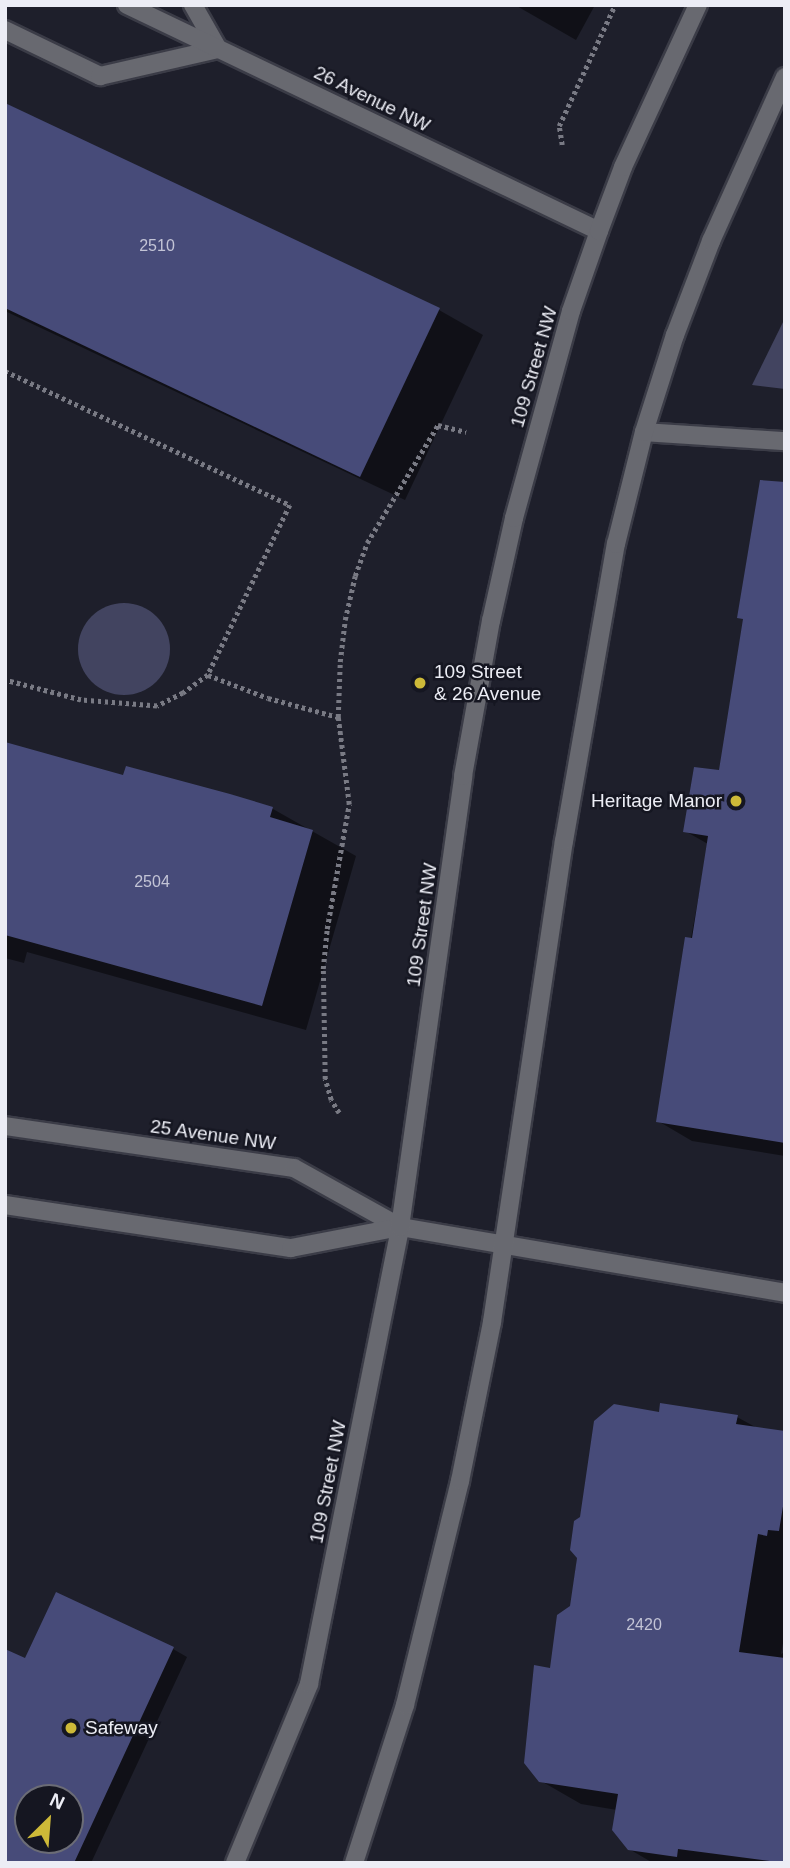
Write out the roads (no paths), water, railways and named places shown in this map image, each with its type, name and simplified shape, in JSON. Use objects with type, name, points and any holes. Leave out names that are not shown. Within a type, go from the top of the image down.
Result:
[{"type":"street","name":"26 Avenue NW","points":[[127,5],[599,231]]},
{"type":"street","points":[[5,30],[100,76],[218,49],[193,5]]},
{"type":"street","name":"109 Street NW","points":[[235,1863],[309,1685],[400,1227],[464,776],[491,621],[544,407],[599,231],[623,167],[698,5]]},
{"type":"street","points":[[354,1863],[405,1706],[457,1494],[504,1248],[513,1174],[587,701],[616,544],[644,432],[675,335],[711,241],[785,77]]},
{"type":"street","points":[[644,432],[785,440]]},
{"type":"street","name":"25 Avenue NW","points":[[5,1126],[294,1168],[400,1227],[504,1248],[785,1293]]},
{"type":"street","name":"25 Avenue NW","points":[[5,1205],[291,1248],[400,1227]]},
{"type":"place","name":"109 Street & 26 Avenue","points":[[420,683]]},
{"type":"place","name":"Heritage Manor","points":[[736,801]]},
{"type":"place","name":"Safeway","points":[[71,1728]]}]
